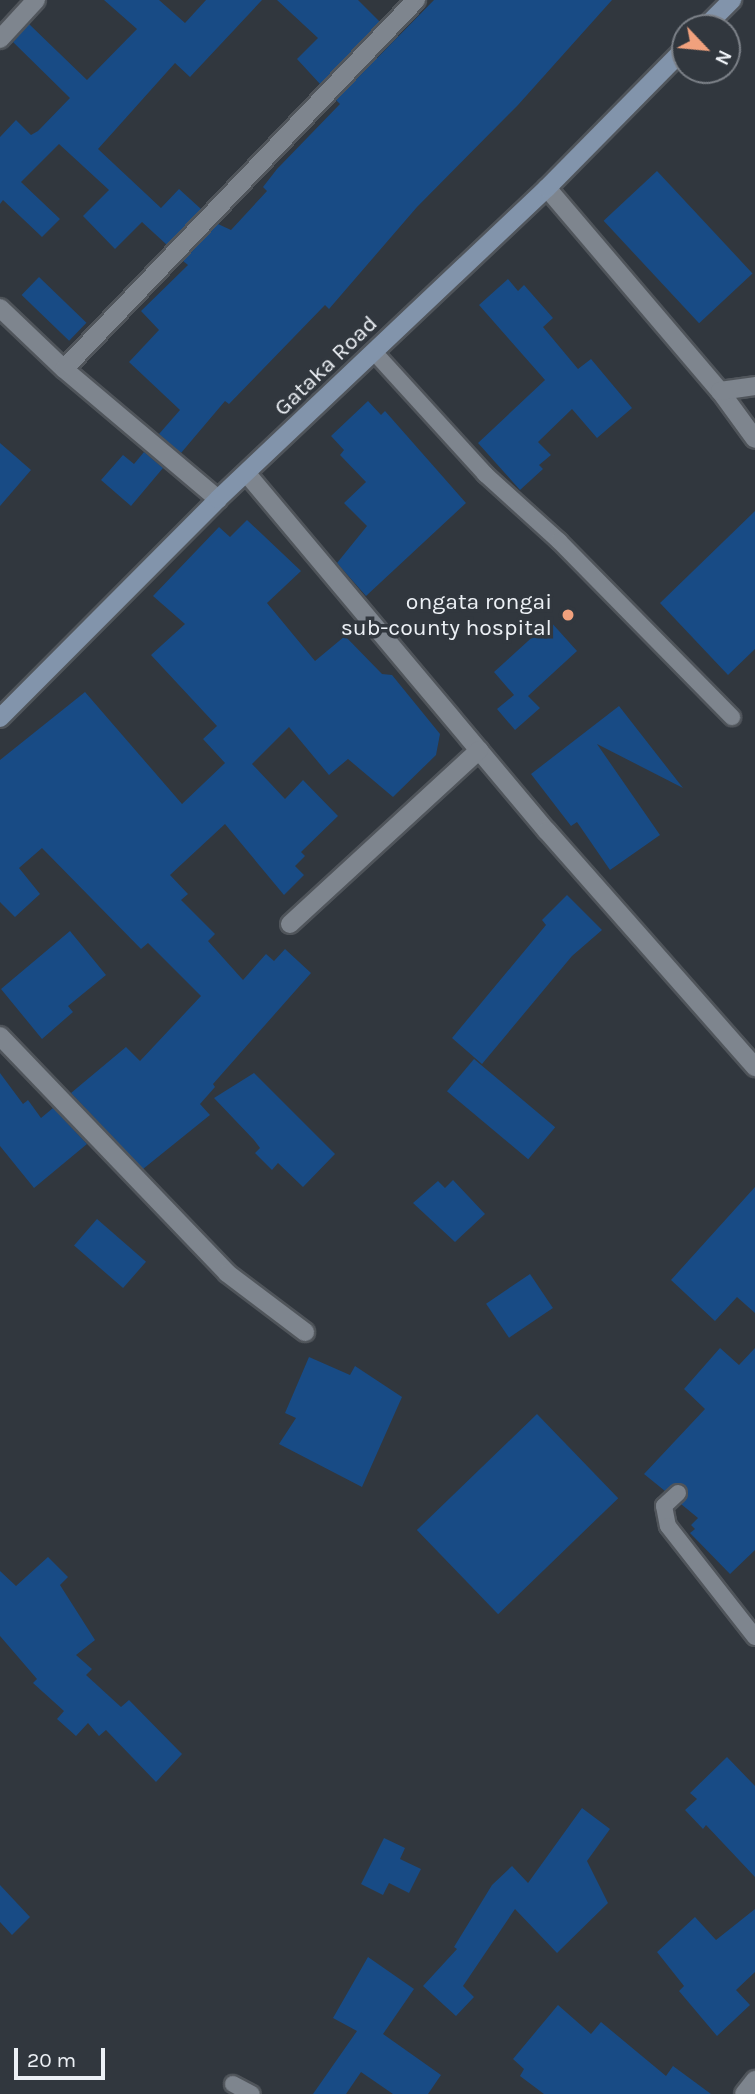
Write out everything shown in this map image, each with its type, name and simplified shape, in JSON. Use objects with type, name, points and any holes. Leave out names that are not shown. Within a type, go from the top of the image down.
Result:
[{"type":"street","points":[[0,39],[36,0]]},
{"type":"street","points":[[64,369],[416,0]]},
{"type":"street","points":[[718,14],[732,0]]},
{"type":"street","name":"Gataka Road","points":[[0,718],[218,499],[248,475],[547,188],[671,62]]},
{"type":"street","points":[[547,188],[720,391],[755,439]]},
{"type":"street","points":[[0,308],[64,369],[218,499]]},
{"type":"street","points":[[720,391],[755,386]]},
{"type":"street","points":[[248,475],[479,750],[755,1067]]},
{"type":"street","points":[[290,924],[479,750]]},
{"type":"street","points":[[0,1036],[227,1273],[305,1332]]},
{"type":"lane","points":[[375,353],[485,474],[559,541],[732,717]]},
{"type":"lane","points":[[678,1493],[664,1506],[667,1526],[755,1637]]},
{"type":"lane","points":[[233,2084],[252,2094]]},
{"type":"building","points":[[104,0],[159,0],[185,23],[206,0],[262,0],[190,77],[175,63],[98,149],[161,208],[179,189],[201,209],[167,245],[142,222],[115,249],[83,216],[109,190],[59,144],[21,182],[60,219],[42,237],[3,200],[0,204],[0,137],[16,120],[31,135],[70,98],[13,42],[29,24],[87,80],[137,29]]},
{"type":"building","points":[[277,0],[358,0],[380,22],[320,84],[297,59],[318,38]]},
{"type":"building","points":[[434,0],[612,0],[518,105],[417,207],[329,309],[325,305],[229,404],[225,401],[181,453],[159,434],[180,410],[129,362],[159,330],[141,311],[188,265],[183,261],[218,224],[231,230],[267,191],[263,187],[277,169],[340,104],[336,100]]},
{"type":"building","points":[[657,171],[752,273],[699,323],[604,221]]},
{"type":"building","points":[[39,277],[86,323],[69,341],[22,295]]},
{"type":"building","points":[[508,279],[518,291],[524,285],[553,318],[543,327],[578,369],[591,359],[632,408],[597,438],[572,409],[538,442],[551,455],[539,465],[543,469],[520,490],[478,443],[545,380],[479,305]]},
{"type":"building","points":[[368,401],[381,415],[385,411],[466,503],[366,596],[337,563],[367,526],[344,503],[366,482],[340,455],[344,450],[331,436]]},
{"type":"building","points":[[0,443],[31,470],[0,506]]},
{"type":"building","points":[[144,452],[163,468],[131,506],[101,480],[123,455],[134,464]]},
{"type":"building","points":[[755,511],[755,649],[728,675],[660,603]]},
{"type":"building","points":[[247,520],[301,571],[267,603],[315,661],[345,636],[382,674],[392,675],[440,734],[436,755],[393,797],[348,759],[329,775],[289,727],[252,764],[285,799],[303,780],[338,816],[301,852],[305,856],[295,866],[304,875],[284,895],[225,824],[170,875],[188,894],[181,900],[215,934],[208,941],[243,980],[266,954],[274,961],[285,949],[311,973],[213,1084],[215,1087],[200,1104],[210,1115],[143,1169],[71,1093],[126,1047],[140,1061],[201,996],[148,943],[141,949],[42,848],[19,868],[40,894],[15,917],[0,902],[0,760],[85,692],[182,804],[225,763],[203,739],[217,726],[151,655],[185,624],[153,596],[219,527],[230,537]]},
{"type":"building","points":[[550,621],[577,651],[528,696],[540,708],[515,730],[497,709],[514,695],[494,672]]},
{"type":"building","points":[[619,706],[683,788],[597,744],[660,835],[610,870],[577,822],[571,826],[531,774]]},
{"type":"building","points":[[567,895],[602,930],[572,956],[482,1064],[452,1038],[546,925],[542,920]]},
{"type":"building","points":[[70,931],[106,975],[68,1006],[73,1012],[42,1039],[1,989]]},
{"type":"building","points":[[474,1059],[555,1127],[528,1159],[447,1091]]},
{"type":"building","points":[[0,1073],[23,1104],[28,1100],[41,1118],[53,1108],[87,1144],[34,1188],[0,1146]]},
{"type":"building","points":[[254,1073],[335,1154],[303,1187],[278,1163],[272,1170],[255,1153],[260,1148],[214,1098]]},
{"type":"building","points":[[453,1180],[485,1214],[455,1242],[413,1203],[438,1181],[445,1188]]},
{"type":"building","points":[[755,1187],[755,1313],[737,1297],[715,1321],[671,1280]]},
{"type":"building","points":[[97,1219],[146,1262],[123,1288],[74,1245]]},
{"type":"building","points":[[530,1274],[553,1308],[509,1338],[486,1304]]},
{"type":"building","points":[[720,1348],[739,1365],[755,1348],[755,1550],[730,1574],[690,1533],[695,1529],[691,1525],[698,1518],[681,1504],[688,1495],[686,1486],[676,1483],[665,1491],[644,1474],[705,1409],[684,1389]]},
{"type":"building","points":[[309,1357],[350,1375],[355,1366],[402,1397],[362,1487],[279,1444],[296,1418],[285,1413]]},
{"type":"building","points":[[537,1414],[618,1498],[498,1614],[417,1530]]},
{"type":"building","points":[[48,1557],[68,1577],[60,1585],[95,1640],[76,1655],[92,1669],[86,1675],[121,1707],[129,1700],[182,1754],[156,1782],[106,1730],[99,1736],[88,1723],[76,1736],[57,1719],[64,1711],[33,1683],[37,1679],[0,1636],[0,1571],[16,1586]]},
{"type":"building","points":[[727,1757],[755,1786],[755,1877],[706,1825],[703,1829],[685,1810],[697,1799],[690,1793]]},
{"type":"building","points":[[582,1808],[610,1829],[587,1861],[608,1903],[557,1953],[515,1909],[463,1986],[474,1997],[456,2016],[423,1986],[457,1949],[454,1947],[492,1885],[512,1866],[528,1883]]},
{"type":"building","points":[[384,1838],[405,1848],[400,1859],[421,1869],[409,1893],[389,1883],[383,1895],[361,1884]]},
{"type":"building","points":[[0,1885],[30,1917],[12,1935],[0,1922]]},
{"type":"building","points":[[755,1909],[755,1972],[736,1990],[750,2005],[717,2036],[679,1991],[684,1986],[657,1952],[695,1917],[716,1940]]},
{"type":"building","points":[[368,1957],[414,1989],[383,2034],[441,2075],[428,2094],[393,2094],[361,2072],[346,2094],[313,2094],[357,2031],[333,2018]]},
{"type":"building","points":[[558,2005],[591,2034],[601,2022],[666,2076],[673,2066],[711,2094],[544,2094],[520,2076],[524,2069],[513,2059]]},
{"type":"place","name":"ongata rongai sub-county hospital","points":[[568,615]]}]
